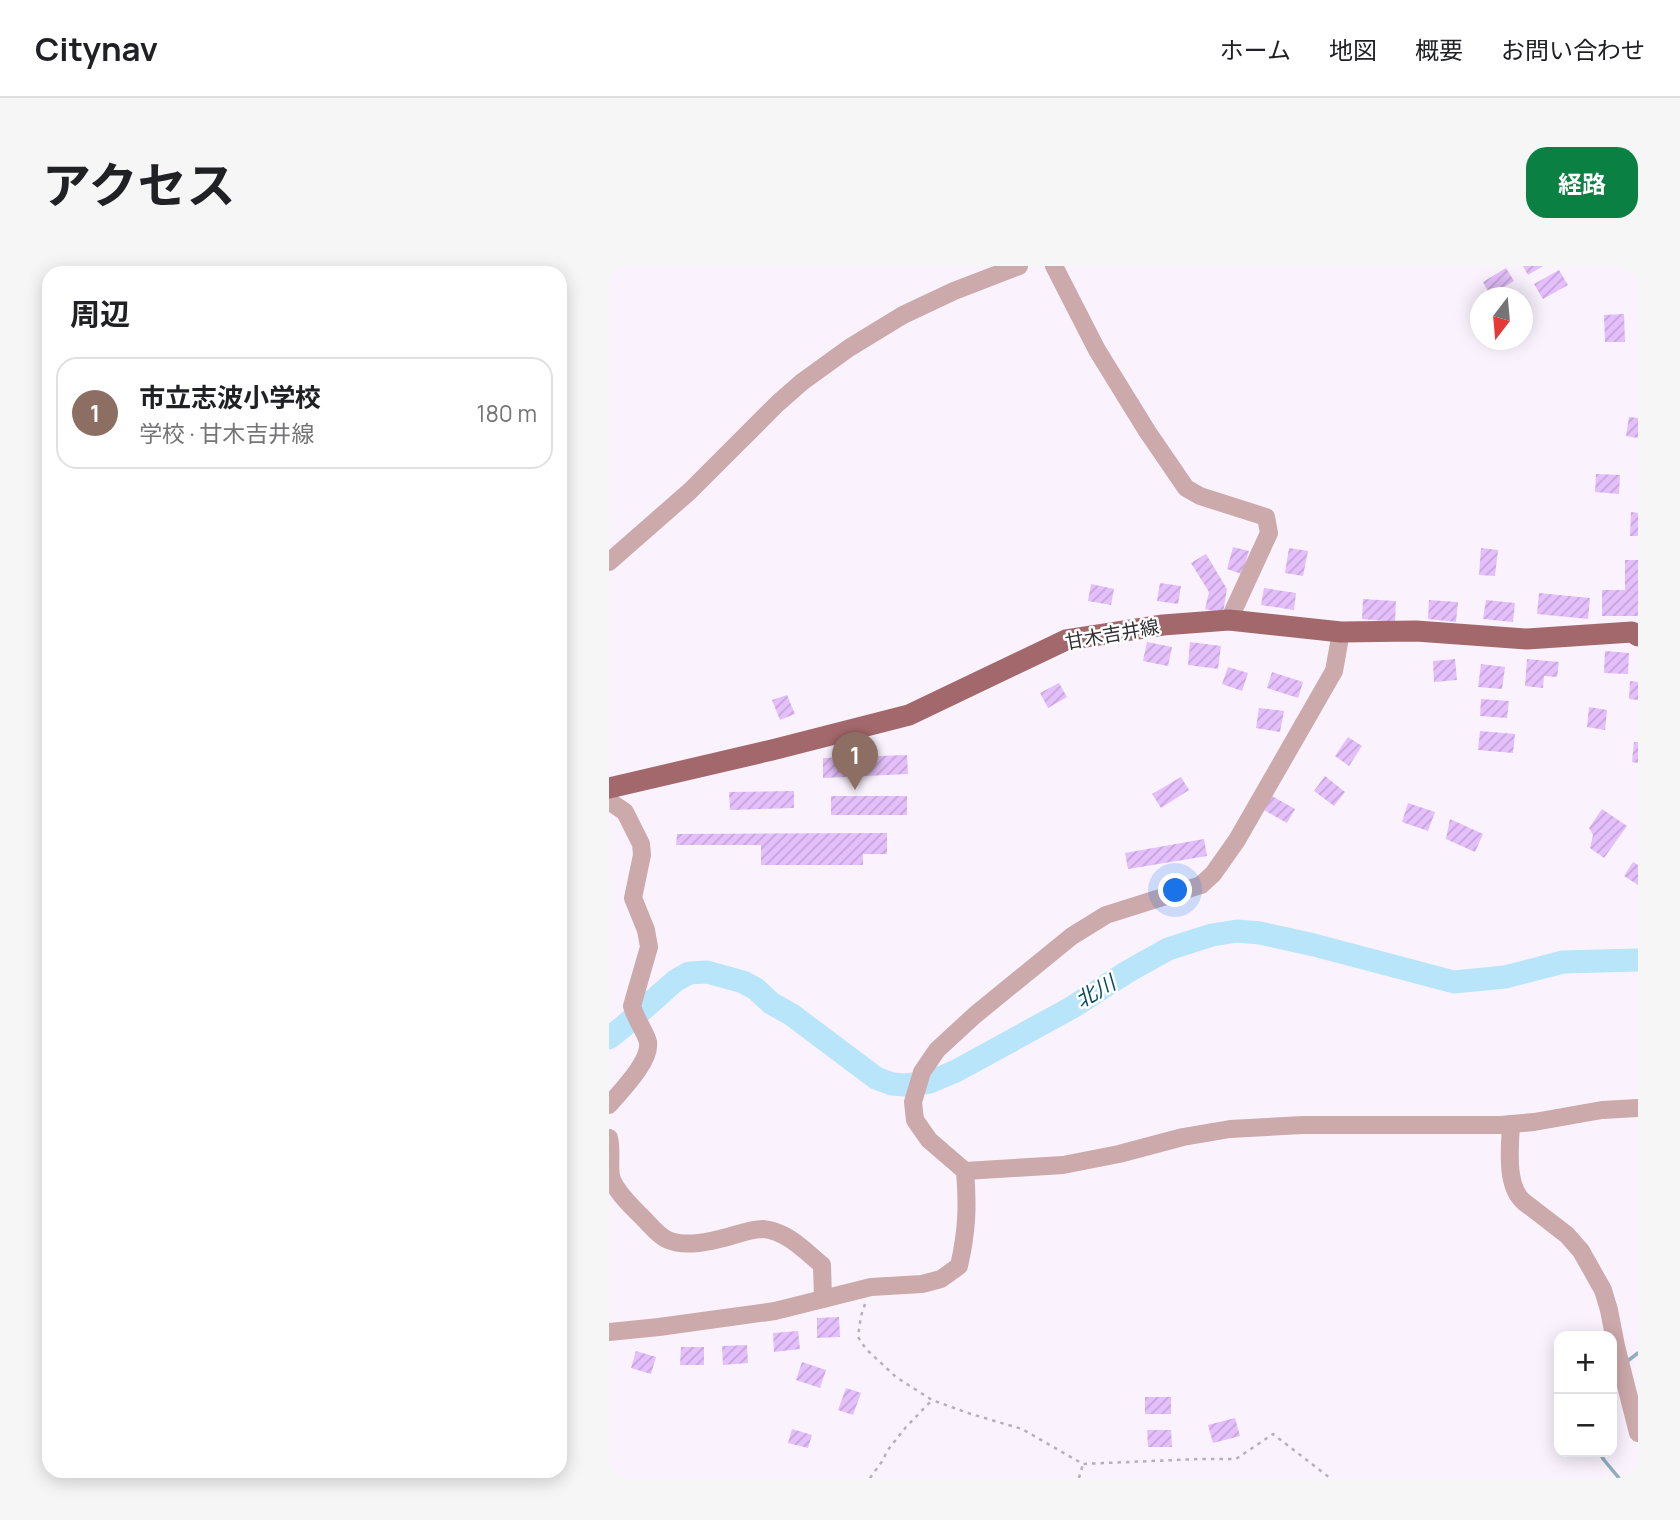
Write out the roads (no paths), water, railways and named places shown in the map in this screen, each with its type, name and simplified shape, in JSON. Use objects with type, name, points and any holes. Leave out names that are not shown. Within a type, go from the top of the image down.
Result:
[{"type":"main road","name":"甘木吉井線","points":[[609,788],[909,715],[1066,640],[1163,625],[1229,620],[1341,632],[1416,631],[1527,639],[1632,632],[1638,636]]},
{"type":"street","points":[[609,562],[690,491],[777,404],[849,348],[916,309],[1019,266]]},
{"type":"street","points":[[1054,266],[1097,350],[1187,488],[1200,496],[1266,517],[1269,533],[1229,620]]},
{"type":"street","points":[[1341,632],[1334,671],[1237,840],[1213,874],[1201,885],[1106,915],[1072,936],[975,1015],[937,1050],[922,1072],[912,1102],[915,1119],[929,1140],[965,1171],[1063,1164],[1230,1129],[1303,1125],[1511,1124],[1602,1110],[1638,1108]]},
{"type":"street","points":[[609,801],[625,812],[641,844],[642,855],[632,898],[646,930],[649,947],[632,1006],[648,1042],[646,1056],[609,1105]]},
{"type":"street","points":[[1511,1124],[1510,1166],[1514,1190],[1518,1197],[1567,1235],[1581,1251],[1603,1290],[1638,1433]]},
{"type":"street","points":[[609,1138],[611,1176],[618,1190],[666,1240],[686,1244],[715,1241],[764,1229],[786,1237],[822,1265],[823,1299]]},
{"type":"street","points":[[609,1332],[775,1311],[871,1287],[922,1284],[941,1279],[959,1266],[966,1235],[965,1171]]},
{"type":"waterway","name":"北川","points":[[609,1038],[675,981],[689,973],[707,972],[743,982],[756,989],[771,1003],[792,1015],[876,1078],[905,1085],[930,1082],[956,1071],[1071,1008],[1168,949],[1212,935],[1237,931],[1260,933],[1454,982],[1505,977],[1563,962],[1638,960]]},
{"type":"waterway","points":[[1625,1363],[1638,1353]]},
{"type":"waterway","points":[[1602,1457],[1619,1478]]},
{"type":"place","name":"市立志波小学校","points":[[855,790]]}]
